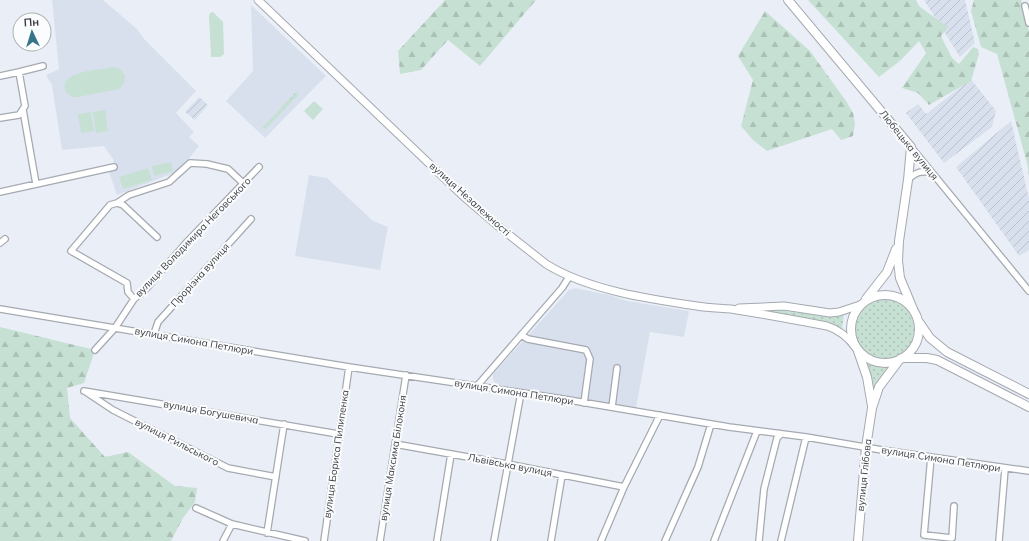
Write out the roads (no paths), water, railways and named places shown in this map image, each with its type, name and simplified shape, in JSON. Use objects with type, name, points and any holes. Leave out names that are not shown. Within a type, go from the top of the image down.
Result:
[{"type":"main road","name":"Любецька вулиця","points":[[788,0],[911,147]]},
{"type":"main road","points":[[911,147],[908,180],[899,241],[899,270],[900,278],[913,309]]},
{"type":"main road","points":[[857,349],[851,335],[851,322],[853,316],[887,272],[899,241]]},
{"type":"main road","name":"вулиця Незалежності","points":[[861,304],[875,296],[889,295],[902,299],[913,309],[918,320],[930,338],[947,352],[1029,394]]},
{"type":"main road","name":"вулиця Незалежності","points":[[901,359],[913,348],[916,342],[919,328],[918,320]]},
{"type":"main road","name":"вулиця Незалежності","points":[[857,349],[868,358],[880,363],[887,363],[901,359],[927,358],[937,360],[1029,407]]},
{"type":"main road","name":"вулиця Глібова","points":[[857,349],[867,378],[872,408]]},
{"type":"main road","name":"вулиця Глібова","points":[[858,541],[866,447],[872,408],[879,387],[901,359]]},
{"type":"street","name":"вулиця Незалежності","points":[[258,0],[462,195],[546,264],[569,277],[611,290],[690,305],[729,309],[827,326],[843,334],[857,349]]},
{"type":"street","points":[[1025,6],[1029,23]]},
{"type":"street","points":[[0,76],[43,66]]},
{"type":"street","points":[[0,118],[19,115],[25,106],[20,72]]},
{"type":"street","points":[[23,110],[36,184]]},
{"type":"street","name":"Любецька вулиця","points":[[911,147],[1029,291]]},
{"type":"street","points":[[134,299],[128,292],[126,283],[71,252],[110,205],[117,203],[129,195],[169,182],[190,163],[207,164],[228,168],[243,183]]},
{"type":"street","points":[[0,192],[114,167]]},
{"type":"street","name":"вулиця Володимира Неговського","points":[[95,350],[115,328],[134,299],[144,291],[187,242],[259,167]]},
{"type":"street","points":[[908,180],[917,172],[926,171],[932,173]]},
{"type":"street","points":[[117,203],[123,204],[157,237]]},
{"type":"street","name":"Прорізна вулиця","points":[[154,334],[158,322],[251,219]]},
{"type":"street","points":[[0,243],[5,239]]},
{"type":"street","points":[[477,386],[565,285],[569,277]]},
{"type":"street","name":"вулиця Незалежності","points":[[729,309],[761,306],[784,306],[830,313],[839,312],[861,304]]},
{"type":"street","name":"вулиця Симона Петлюри","points":[[0,309],[348,367],[584,402],[757,431],[806,437],[1006,469],[1029,471]]},
{"type":"street","points":[[521,336],[528,339],[586,350],[590,360],[584,402]]},
{"type":"street","name":"вулиця Бориса Пилипенка","points":[[324,541],[348,367]]},
{"type":"street","points":[[612,407],[617,368]]},
{"type":"street","name":"вулиця Максима Білоконя","points":[[380,541],[406,375]]},
{"type":"street","name":"вулиця Богушевича","points":[[84,390],[338,434]]},
{"type":"street","name":"вулиця Рильського","points":[[84,390],[113,410],[228,468],[276,477]]},
{"type":"street","points":[[494,541],[507,464],[522,393]]},
{"type":"street","points":[[601,541],[624,487],[660,415]]},
{"type":"street","points":[[267,533],[284,424]]},
{"type":"street","points":[[665,541],[698,467],[712,424]]},
{"type":"street","points":[[714,541],[757,431]]},
{"type":"street","points":[[760,541],[764,489],[777,438],[781,434]]},
{"type":"street","points":[[781,541],[806,437]]},
{"type":"street","name":"Львівська вулиця","points":[[395,444],[624,487]]},
{"type":"street","points":[[437,541],[451,454]]},
{"type":"street","points":[[931,457],[924,535],[952,538],[954,506]]},
{"type":"street","points":[[999,541],[1006,469]]},
{"type":"street","points":[[551,541],[562,475]]},
{"type":"street","points":[[196,508],[232,524],[305,541]]},
{"type":"street","points":[[223,541],[232,524]]}]
